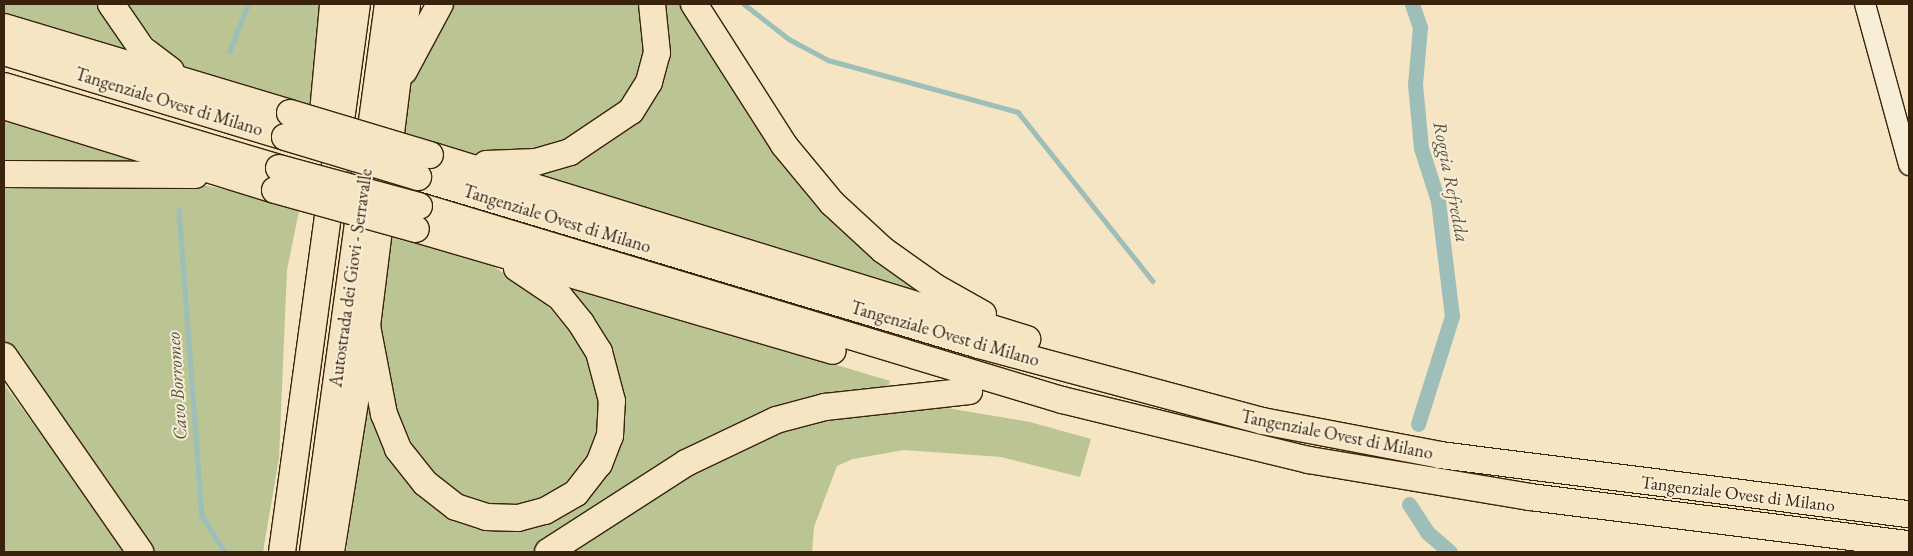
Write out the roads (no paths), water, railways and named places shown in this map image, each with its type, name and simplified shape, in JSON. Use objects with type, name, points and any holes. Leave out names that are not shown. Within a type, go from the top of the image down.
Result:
[{"type":"highway","points":[[112,4],[142,49],[198,86]]},
{"type":"highway","points":[[305,386],[305,283],[333,4]]},
{"type":"highway","name":"Autostrada dei Giovi - Serravalle","points":[[282,552],[357,4]]},
{"type":"highway","name":"Autostrada dei Giovi - Serravalle","points":[[313,552],[388,4]]},
{"type":"highway","points":[[331,552],[367,326],[407,4]]},
{"type":"highway","points":[[397,84],[440,4]]},
{"type":"highway","points":[[431,164],[489,165],[536,162],[570,152],[614,125],[642,97],[654,68],[658,36],[652,4]]},
{"type":"highway","points":[[694,4],[784,145],[832,203],[883,250],[935,287],[1027,339],[1129,388]]},
{"type":"highway","points":[[4,27],[198,86],[287,125]]},
{"type":"highway","name":"Tangenziale Ovest di Milano","points":[[4,52],[431,164],[1129,388],[1262,421],[1440,455],[1909,514]]},
{"type":"highway","name":"Tangenziale Ovest di Milano","points":[[4,86],[277,179],[1101,410],[1309,460],[1444,485],[1909,544]]},
{"type":"highway","points":[[4,106],[223,175]]},
{"type":"highway","points":[[431,164],[1027,339]]},
{"type":"highway","points":[[4,174],[223,175],[277,179]]},
{"type":"highway","points":[[367,326],[384,414],[398,449],[432,491],[464,511],[494,518],[531,516],[564,502],[588,480],[606,449],[613,415],[608,380],[594,345],[560,297],[534,277],[418,218]]},
{"type":"highway","points":[[483,250],[969,391],[1101,410]]},
{"type":"highway","points":[[4,356],[140,552]]},
{"type":"highway","points":[[548,552],[686,463],[776,420],[825,407],[969,391]]},
{"type":"street","points":[[1865,4],[1909,165]]},
{"type":"waterway","name":"Cavo Borromeo","points":[[229,52],[248,4]]},
{"type":"waterway","points":[[744,4],[789,39],[828,60],[1018,112],[1153,281]]},
{"type":"waterway","name":"Roggia Refredda","points":[[1412,4],[1420,27],[1415,84],[1421,148],[1438,201],[1452,316],[1418,424]]},
{"type":"waterway","name":"Cavo Borromeo","points":[[179,210],[202,516],[225,552]]},
{"type":"waterway","name":"Roggia Refredda","points":[[1409,504],[1428,533],[1450,552]]}]
